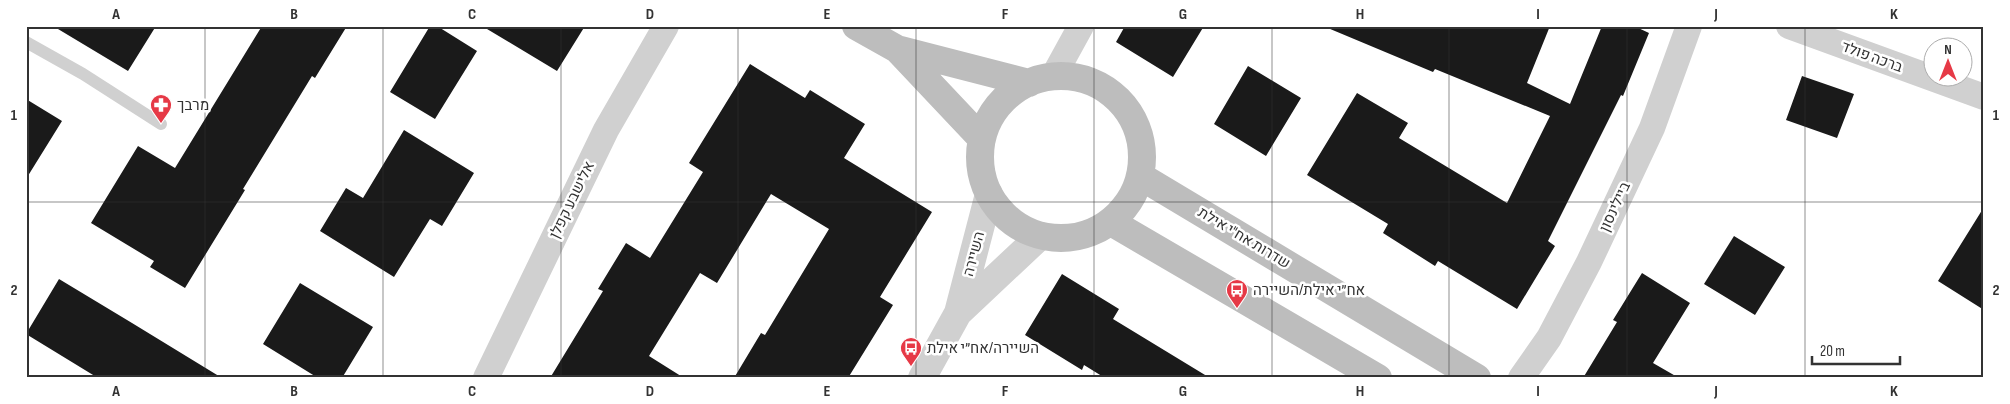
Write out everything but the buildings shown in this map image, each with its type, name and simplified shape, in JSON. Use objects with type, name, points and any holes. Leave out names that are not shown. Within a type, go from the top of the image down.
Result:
[{"type":"main road","points":[[856,26],[897,49],[982,138]]},
{"type":"main road","points":[[897,49],[1041,80],[1078,78],[1102,87],[1122,104],[1136,125],[1142,150],[1140,176],[1134,193],[1124,208],[1111,222],[1089,234],[1065,239],[1040,236],[1017,226],[998,209],[985,187],[979,162],[982,138],[991,114],[1008,96],[1041,80]]},
{"type":"main road","name":"שדרות אח\"י אילת","points":[[1140,176],[1477,378]]},
{"type":"main road","points":[[1111,222],[1378,378]]},
{"type":"street","name":"אלישבע קפלן","points":[[486,378],[606,130],[666,26]]},
{"type":"street","points":[[1041,80],[1081,26]]},
{"type":"street","name":"ביילינסון","points":[[1521,378],[1549,338],[1589,262],[1652,128],[1688,26]]},
{"type":"street","name":"ברכה פולד","points":[[1789,26],[1984,97]]},
{"type":"street","name":"השיירה","points":[[922,378],[958,313],[989,194]]},
{"type":"street","name":"השיירה","points":[[958,313],[1040,236]]},
{"type":"lane","points":[[26,42],[82,74],[161,124]]},
{"type":"place","name":"מרבך","points":[[161,124]]},
{"type":"place","name":"אח״י אילת/השיירה","points":[[1237,309]]},
{"type":"place","name":"השיירה/אח״י אילת","points":[[911,367]]}]
